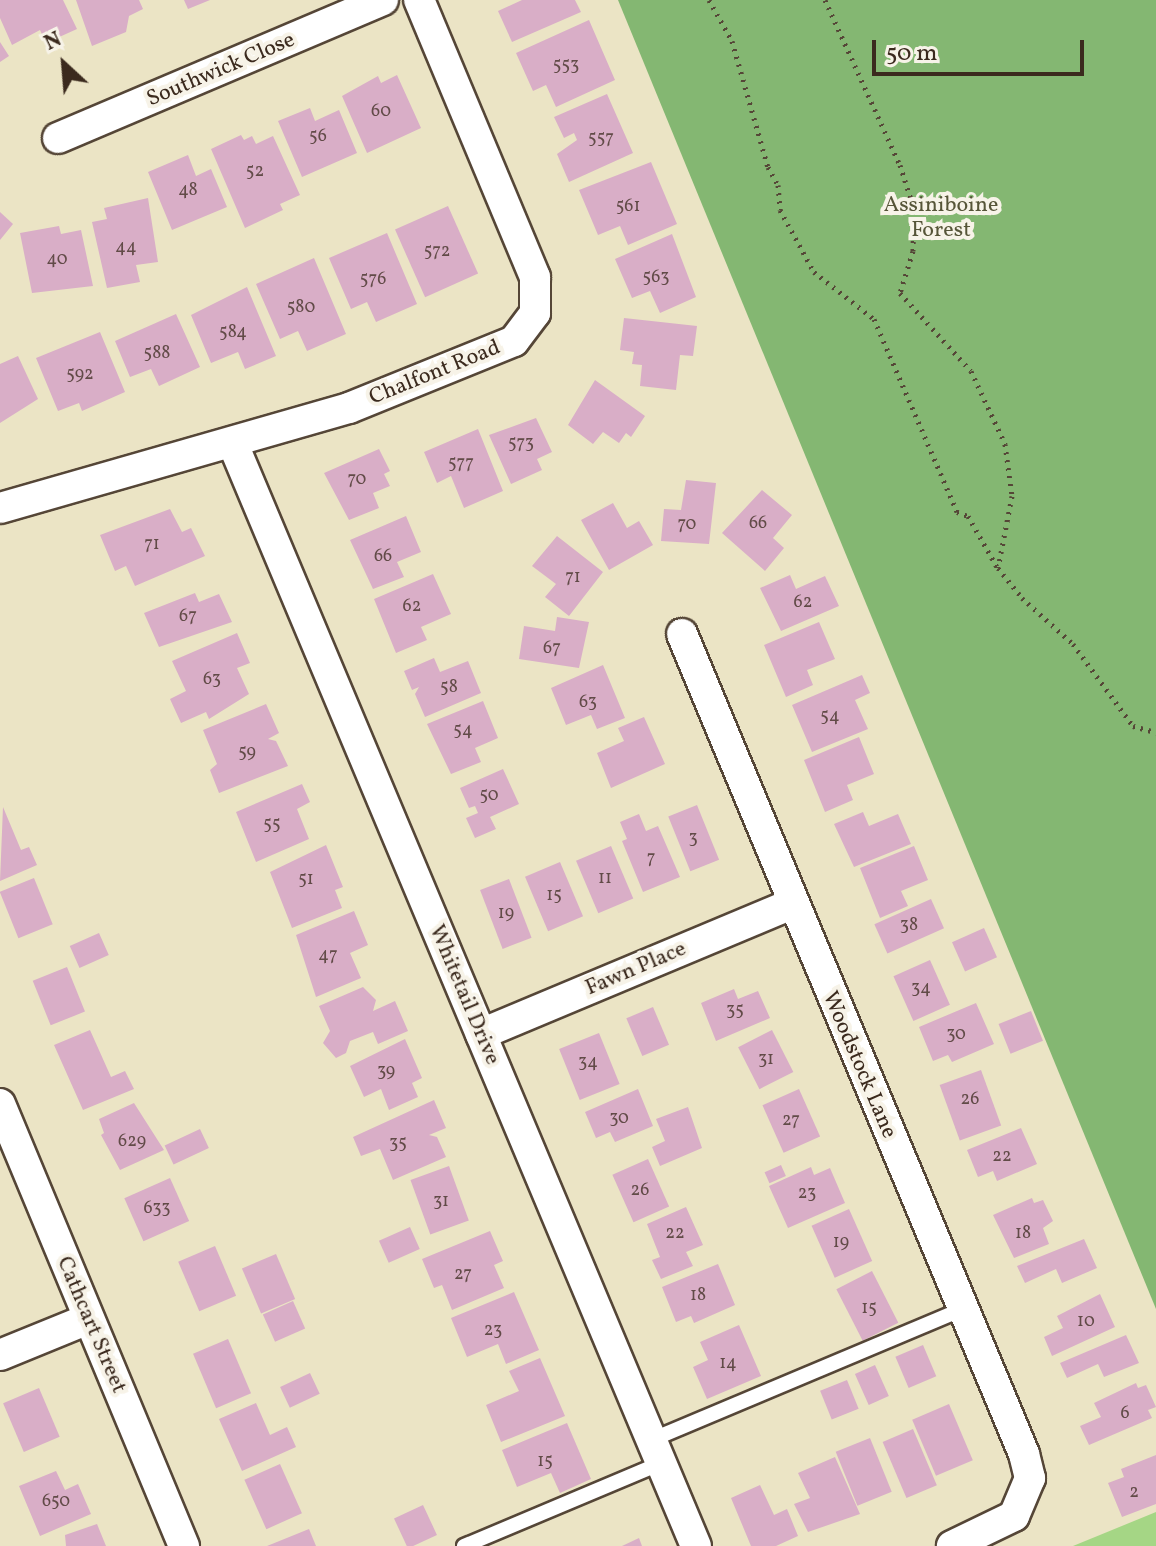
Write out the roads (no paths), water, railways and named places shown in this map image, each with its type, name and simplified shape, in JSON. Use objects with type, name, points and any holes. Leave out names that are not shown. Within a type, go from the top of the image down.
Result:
[{"type":"street","name":"Southwick Close","points":[[58,138],[383,0]]},
{"type":"street","name":"Chalfont Road","points":[[0,508],[233,444],[349,408],[514,341],[535,313],[535,277],[419,0]]},
{"type":"street","name":"Whitetail Drive","points":[[233,444],[696,1546]]},
{"type":"street","name":"Woodstock Lane","points":[[682,634],[792,904],[1024,1454],[1030,1478],[1026,1496],[1014,1516],[952,1546]]},
{"type":"street","name":"Fawn Place","points":[[481,1034],[792,904]]},
{"type":"street","name":"Cathcart Street","points":[[0,1104],[184,1546]]},
{"type":"street","points":[[0,1355],[88,1319]]},
{"type":"lane","points":[[464,1546],[962,1309]]},
{"type":"park label","name":"Assiniboine Forest","points":[[941,218]]}]
